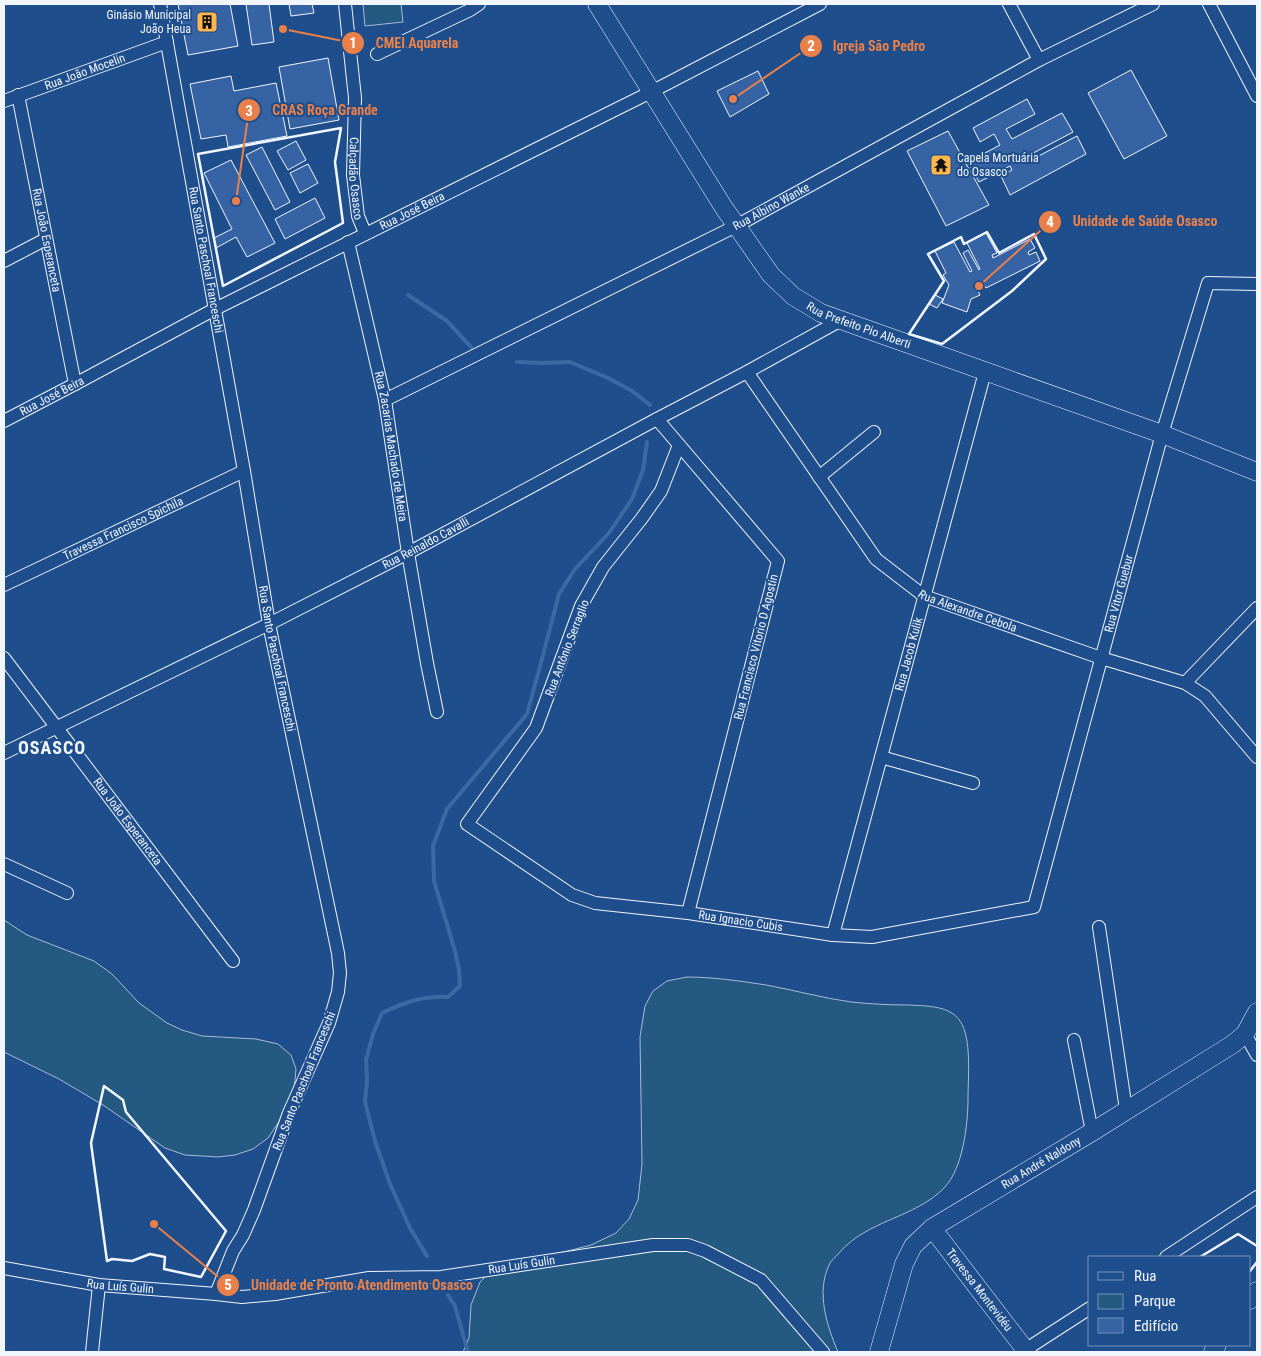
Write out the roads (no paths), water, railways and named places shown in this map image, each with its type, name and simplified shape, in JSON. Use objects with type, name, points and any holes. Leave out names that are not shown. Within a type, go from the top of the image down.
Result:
[{"type":"main road","name":"Rua Prefeito Pio Alberti","points":[[597,4],[736,226],[771,276],[793,296],[821,313],[1162,434],[1257,472]]},
{"type":"main road","name":"Rua André Naldony","points":[[879,1352],[904,1264],[913,1246],[932,1228],[1092,1132],[1233,1044],[1245,1034],[1257,1012]]},
{"type":"main road","name":"Travessa Montevidéu","points":[[932,1228],[1026,1351]]},
{"type":"street","name":"Rua Santo Paschoal Franceschi","points":[[160,4],[244,470],[269,624],[338,953],[340,973],[338,992],[330,1023],[289,1113],[254,1210],[243,1235],[233,1251],[216,1294]]},
{"type":"street","name":"Calçadão Osasco","points":[[345,4],[355,98],[354,175],[358,216],[365,233]]},
{"type":"street","points":[[377,54],[479,4]]},
{"type":"street","name":"Rua José Beira","points":[[4,421],[215,309],[651,92],[820,4]]},
{"type":"street","points":[[1009,4],[1039,60]]},
{"type":"street","name":"Rua Albino Wanke","points":[[385,400],[736,226],[1039,60],[1153,4]]},
{"type":"street","points":[[1209,4],[1257,96]]},
{"type":"street","name":"Rua João Mocelin","points":[[4,101],[167,42]]},
{"type":"street","name":"Rua João Esperanceta","points":[[18,95],[75,384]]},
{"type":"street","points":[[4,261],[46,239]]},
{"type":"street","name":"Rua Zacarias Machado de Meira","points":[[348,242],[385,400],[408,553],[437,712]]},
{"type":"street","name":"Rua Vitor Guebur","points":[[1034,907],[1162,434],[1208,283],[1257,284]]},
{"type":"street","name":"Rua Reinaldo Cavalli","points":[[4,753],[269,624],[408,553],[841,320]]},
{"type":"street","name":"Rua Alexandre Cebola","points":[[747,372],[876,559],[924,596],[1101,658],[1185,683],[1205,696],[1257,757]]},
{"type":"street","name":"Rua Jacob Kulik","points":[[833,935],[985,372]]},
{"type":"street","name":"Rua Francisco Vitorio D Agostin","points":[[657,419],[778,561],[688,914]]},
{"type":"street","points":[[819,476],[874,432]]},
{"type":"street","name":"Rua Antônio Serraglio","points":[[467,824],[536,728],[581,606],[602,567],[642,518],[661,491],[679,445]]},
{"type":"street","name":"Travessa Francisco Spichila","points":[[4,584],[244,470]]},
{"type":"street","points":[[1185,683],[1257,608]]},
{"type":"street","name":"Rua João Esperanceta","points":[[4,658],[233,961]]},
{"type":"street","points":[[881,757],[972,783]]},
{"type":"street","name":"Rua Ignacio Cubis","points":[[467,824],[572,895],[595,903],[833,935],[872,937],[1034,907]]},
{"type":"street","points":[[4,864],[66,893]]},
{"type":"street","points":[[1099,927],[1126,1110]]},
{"type":"street","points":[[1245,1034],[1257,1055]]},
{"type":"street","points":[[1074,1040],[1092,1132]]},
{"type":"street","points":[[1168,1256],[1257,1197]]},
{"type":"street","name":"Rua Luís Gulin","points":[[4,1268],[99,1284],[242,1297],[276,1294],[369,1278],[441,1277],[652,1245],[688,1246],[705,1251],[761,1280],[823,1352]]},
{"type":"street","points":[[92,1352],[99,1284]]},
{"type":"street","points":[[1026,1351],[1088,1309]]},
{"type":"waterway","points":[[408,295],[447,321],[471,347]]},
{"type":"waterway","points":[[517,362],[570,362],[608,378],[632,391],[650,405]]},
{"type":"waterway","points":[[427,1256],[410,1228],[390,1184],[375,1141],[365,1102],[366,1060],[373,1034],[382,1013],[414,1001],[431,997],[448,997],[460,986],[455,951],[434,881],[433,846],[447,809],[527,714],[559,594],[575,569],[609,533],[632,499],[643,470],[647,442]]},
{"type":"waterway","points":[[448,1295],[455,1306],[468,1352]]},
{"type":"place","name":"Ginásio Municipal João Heua","points":[[207,22]]},
{"type":"place","name":"CMEI Aquarela","points":[[283,29]]},
{"type":"place","name":"Igreja São Pedro","points":[[733,99]]},
{"type":"place","name":"Capela Mortuária do Osasco","points":[[941,165]]},
{"type":"place","name":"CRAS Roça Grande","points":[[236,201]]},
{"type":"place","name":"Unidade de Saúde Osasco","points":[[979,286]]},
{"type":"place","name":"Unidade de Pronto Atendimento Osasco","points":[[154,1224]]},
{"type":"district","name":"OSASCO","points":[[52,748]]}]
